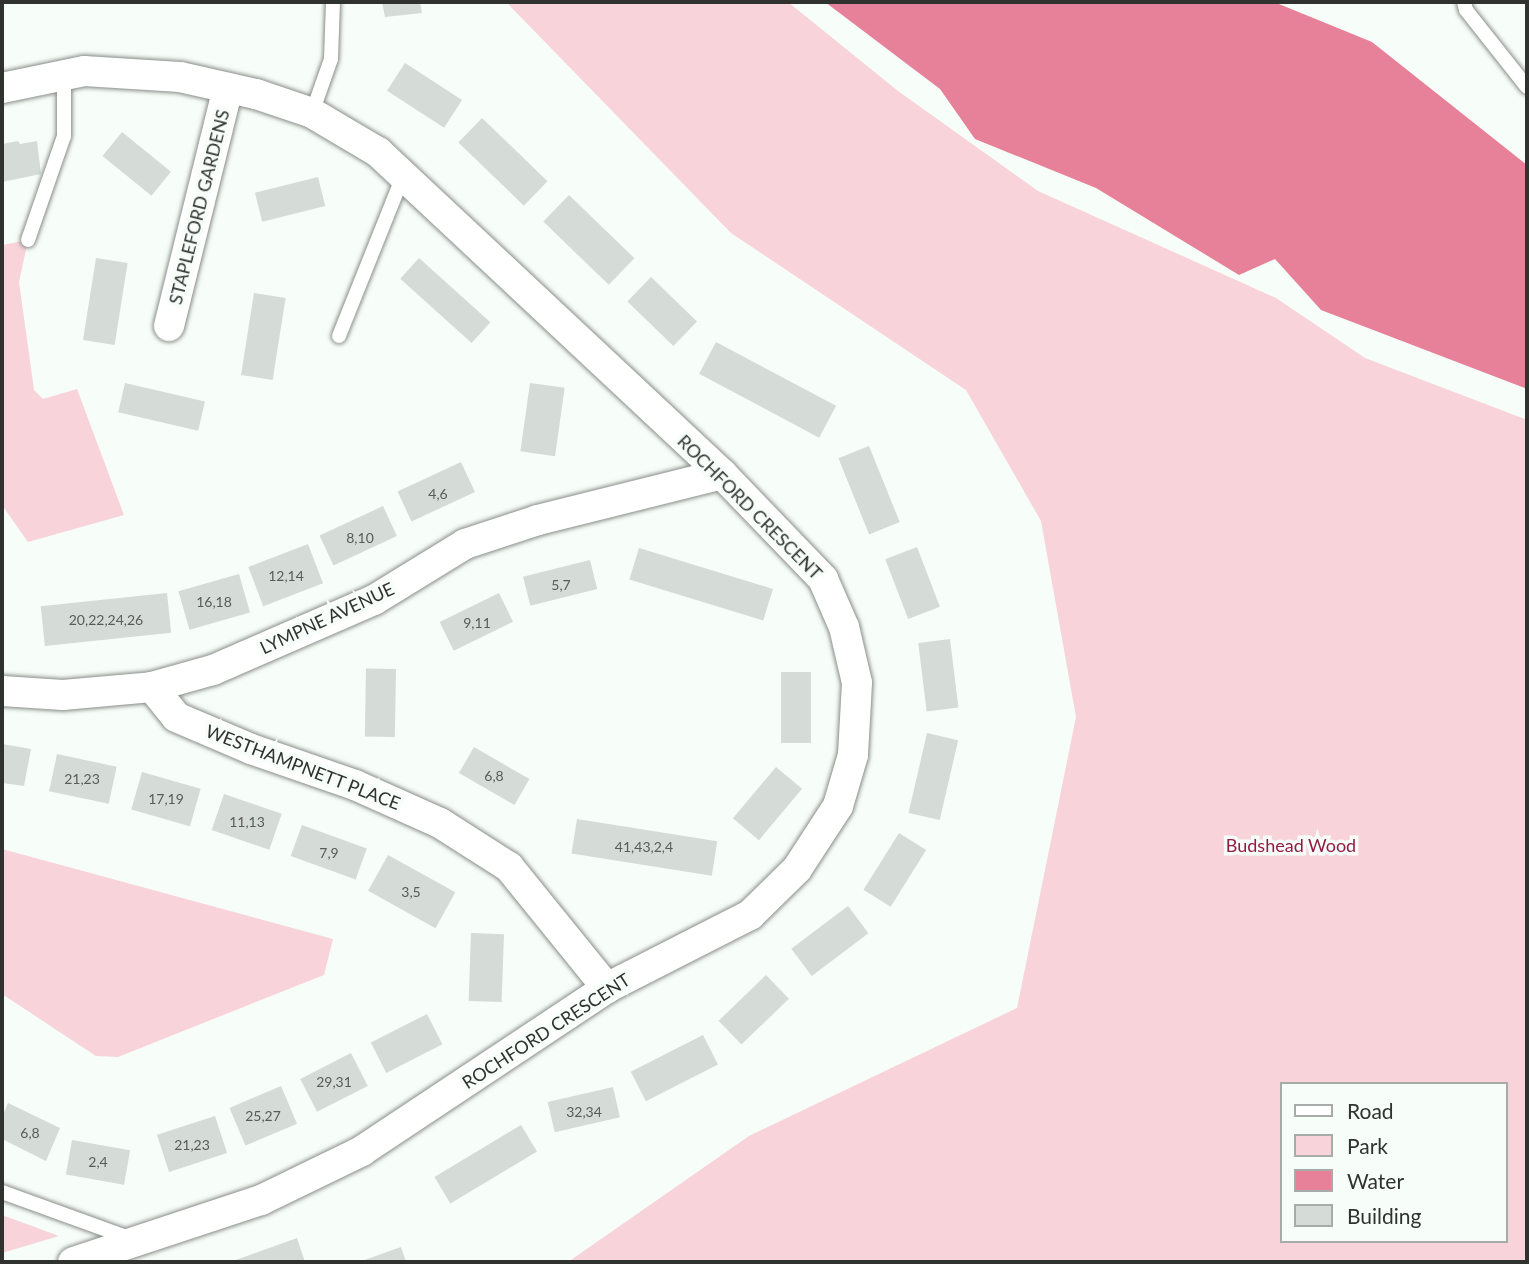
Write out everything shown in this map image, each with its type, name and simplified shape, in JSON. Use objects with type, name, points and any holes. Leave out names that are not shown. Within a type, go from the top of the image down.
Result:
[{"type":"street","name":"ROCHFORD CRESCENT","points":[[2,88],[84,71],[180,77],[312,113],[378,152],[722,474],[824,579],[844,627],[858,683],[853,755],[838,806],[797,869],[750,915],[607,988],[362,1151],[261,1200],[73,1262]]},
{"type":"street","name":"STAPLEFORD GARDENS","points":[[169,326],[228,88]]},
{"type":"street","name":"LYMPNE AVENUE","points":[[2,691],[63,695],[152,687],[213,670],[361,606],[465,544],[538,520],[722,474]]},
{"type":"street","name":"WESTHAMPNETT PLACE","points":[[152,687],[176,717],[251,749],[355,785],[440,823],[509,867],[607,988]]},
{"type":"lane","points":[[312,113],[331,59],[334,2]]},
{"type":"lane","points":[[1464,2],[1466,10],[1527,88]]},
{"type":"lane","points":[[29,240],[64,136],[64,75]]},
{"type":"lane","points":[[339,336],[403,176]]},
{"type":"lane","points":[[2,1192],[138,1241]]},
{"type":"green space","name":"Budshead Wood","points":[[506,2],[788,2],[898,91],[1038,191],[1276,298],[1365,358],[1527,420],[1527,1262],[568,1262],[749,1136],[1017,1008],[1076,717],[1041,521],[966,390],[731,233]]},
{"type":"green space","points":[[28,240],[19,282],[34,390],[43,399],[77,389],[124,515],[28,542],[2,505],[2,245]]},
{"type":"green space","points":[[2,849],[333,939],[324,975],[118,1057],[96,1056],[2,994]]},
{"type":"green space","points":[[2,1215],[59,1236],[2,1253]]},
{"type":"water","points":[[825,2],[1274,2],[1372,42],[1527,165],[1527,389],[1321,310],[1275,259],[1239,275],[1096,188],[975,139],[940,89]]},
{"type":"building","points":[[382,2],[420,2],[422,13],[385,17]]},
{"type":"building","points":[[405,63],[462,100],[444,128],[387,91]]},
{"type":"building","points":[[482,118],[547,181],[524,206],[458,142]]},
{"type":"building","points":[[122,132],[171,172],[151,196],[102,156]]},
{"type":"building","points":[[18,141],[20,144],[37,141],[41,174],[2,182],[2,144]]},
{"type":"building","points":[[318,177],[325,206],[262,222],[255,193]]},
{"type":"building","points":[[569,195],[634,258],[609,285],[543,222]]},
{"type":"building","points":[[96,258],[128,263],[115,345],[83,340]]},
{"type":"building","points":[[419,258],[490,322],[472,343],[400,279]]},
{"type":"building","points":[[651,277],[697,321],[673,346],[627,301]]},
{"type":"building","points":[[254,293],[286,298],[273,380],[241,375]]},
{"type":"building","points":[[716,342],[836,406],[819,438],[699,374]]},
{"type":"building","points":[[125,383],[205,401],[198,431],[118,412]]},
{"type":"building","points":[[530,383],[565,388],[555,456],[520,451]]},
{"type":"building","points":[[869,446],[900,522],[869,534],[838,458]]},
{"type":"building","points":[[461,462],[475,492],[412,521],[398,492]]},
{"type":"building","points":[[383,506],[397,536],[334,565],[320,536]]},
{"type":"building","points":[[308,544],[323,583],[263,606],[248,567]]},
{"type":"building","points":[[917,547],[940,607],[908,619],[885,559]]},
{"type":"building","points":[[639,548],[773,589],[763,620],[629,580]]},
{"type":"building","points":[[590,560],[597,589],[530,606],[523,577]]},
{"type":"building","points":[[239,574],[250,612],[189,630],[178,591]]},
{"type":"building","points":[[167,593],[171,633],[45,646],[41,606]]},
{"type":"building","points":[[499,593],[513,622],[454,651],[440,622]]},
{"type":"building","points":[[950,639],[958,707],[927,711],[918,643]]},
{"type":"building","points":[[366,668],[396,669],[395,737],[365,736]]},
{"type":"building","points":[[781,672],[811,672],[811,743],[781,743]]},
{"type":"building","points":[[927,733],[958,740],[940,820],[909,813]]},
{"type":"building","points":[[2,744],[31,749],[24,786],[2,783]]},
{"type":"building","points":[[474,747],[529,779],[514,805],[459,773]]},
{"type":"building","points":[[57,754],[117,767],[109,804],[49,791]]},
{"type":"building","points":[[776,767],[802,789],[759,840],[733,818]]},
{"type":"building","points":[[142,772],[201,789],[190,826],[131,809]]},
{"type":"building","points":[[224,794],[282,814],[269,850],[212,830]]},
{"type":"building","points":[[577,819],[717,841],[712,876],[572,854]]},
{"type":"building","points":[[302,825],[367,849],[356,880],[291,856]]},
{"type":"building","points":[[899,833],[926,850],[891,907],[863,890]]},
{"type":"building","points":[[388,855],[455,892],[435,928],[368,891]]},
{"type":"building","points":[[848,906],[868,933],[812,976],[791,949]]},
{"type":"building","points":[[471,933],[504,934],[502,1002],[469,1001]]},
{"type":"building","points":[[766,975],[789,999],[741,1045],[719,1021]]},
{"type":"building","points":[[427,1014],[442,1044],[386,1073],[371,1043]]},
{"type":"building","points":[[703,1035],[718,1064],[646,1101],[631,1072]]},
{"type":"building","points":[[351,1053],[368,1086],[317,1112],[300,1079]]},
{"type":"building","points":[[281,1086],[297,1124],[245,1146],[229,1108]]},
{"type":"building","points":[[613,1087],[620,1117],[555,1132],[548,1102]]},
{"type":"building","points":[[8,1103],[60,1128],[46,1161],[2,1139],[2,1117]]},
{"type":"building","points":[[215,1116],[227,1153],[169,1172],[157,1135]]},
{"type":"building","points":[[521,1125],[537,1152],[450,1204],[434,1177]]},
{"type":"building","points":[[72,1140],[130,1150],[124,1185],[66,1174]]},
{"type":"building","points":[[297,1238],[305,1262],[230,1262]]},
{"type":"building","points":[[401,1247],[406,1262],[359,1262]]}]
